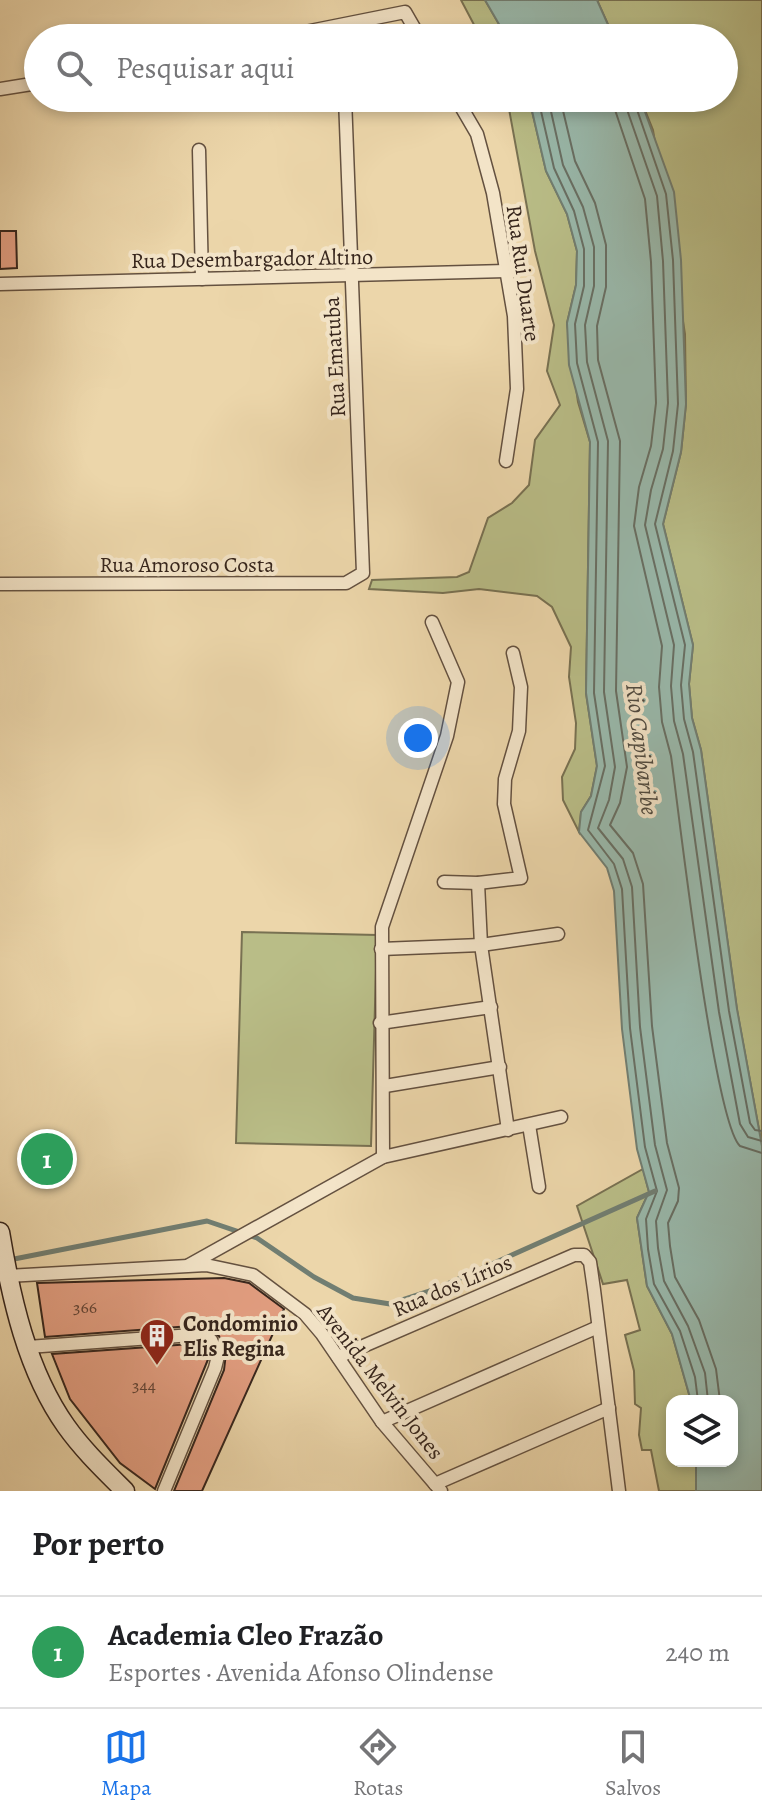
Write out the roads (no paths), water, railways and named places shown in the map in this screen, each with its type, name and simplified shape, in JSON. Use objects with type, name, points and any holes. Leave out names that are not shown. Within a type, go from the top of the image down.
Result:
[{"type":"main road","points":[[2,1241],[7,1274],[28,1347],[65,1424],[125,1491]]},
{"type":"street","points":[[364,24],[405,12],[412,24]]},
{"type":"street","points":[[0,89],[24,85]]},
{"type":"street","name":"Rua Ematuba","points":[[345,112],[350,275],[366,566]]},
{"type":"street","name":"Rua Rui Duarte","points":[[464,112],[477,134],[493,193],[514,316],[517,389],[506,461]]},
{"type":"street","points":[[199,150],[202,279]]},
{"type":"street","name":"Rua Desembargador Altino","points":[[0,284],[506,271]]},
{"type":"street","name":"Rua Amoroso Costa","points":[[0,584],[346,583],[359,577],[366,566]]},
{"type":"street","points":[[383,1157],[385,1086],[380,1023],[382,927],[447,736],[458,682],[432,622]]},
{"type":"street","points":[[444,882],[478,883],[521,878],[504,804],[505,779],[519,731],[521,687],[513,653]]},
{"type":"street","points":[[478,883],[481,945],[508,1130]]},
{"type":"street","points":[[381,949],[481,945],[558,934]]},
{"type":"street","points":[[380,1023],[491,1007]]},
{"type":"street","points":[[385,1086],[500,1067]]},
{"type":"street","points":[[189,1265],[383,1157],[561,1117]]},
{"type":"street","points":[[529,1125],[539,1187]]},
{"type":"street","name":"Rua dos Lírios","points":[[338,1357],[549,1265],[584,1255],[590,1262],[598,1327]]},
{"type":"street","name":"Avenida Melvin Jones","points":[[7,1274],[189,1265],[225,1267],[253,1275],[305,1314],[382,1422],[438,1487]]},
{"type":"street","points":[[382,1422],[598,1327],[609,1408],[615,1489]]},
{"type":"street","points":[[28,1347],[192,1335],[211,1340],[218,1356],[215,1368],[164,1491]]},
{"type":"street","points":[[438,1487],[609,1408]]},
{"type":"water","points":[[485,0],[597,0],[608,24],[499,24]]},
{"type":"water","name":"Rio Capibaribe","points":[[532,112],[645,112],[674,192],[681,260],[686,404],[681,452],[663,524],[693,645],[689,684],[692,718],[701,750],[737,1009],[762,1146],[762,1491],[696,1491],[696,1467],[738,1467],[738,1395],[689,1395],[672,1334],[647,1286],[637,1218],[649,1192],[637,1149],[622,1029],[614,891],[607,868],[579,832],[581,812],[591,796],[597,766],[586,693],[590,442],[569,365],[567,323],[576,285],[577,251],[567,214],[546,171]]},
{"type":"waterway","points":[[9,1260],[207,1221],[257,1238],[314,1277],[353,1298],[390,1304],[436,1289],[655,1191]]},
{"type":"place","name":"Academia Cleo Frazão","points":[[47,1159]]},
{"type":"place","name":"Condominio Elis Regina","points":[[157,1367]]}]
